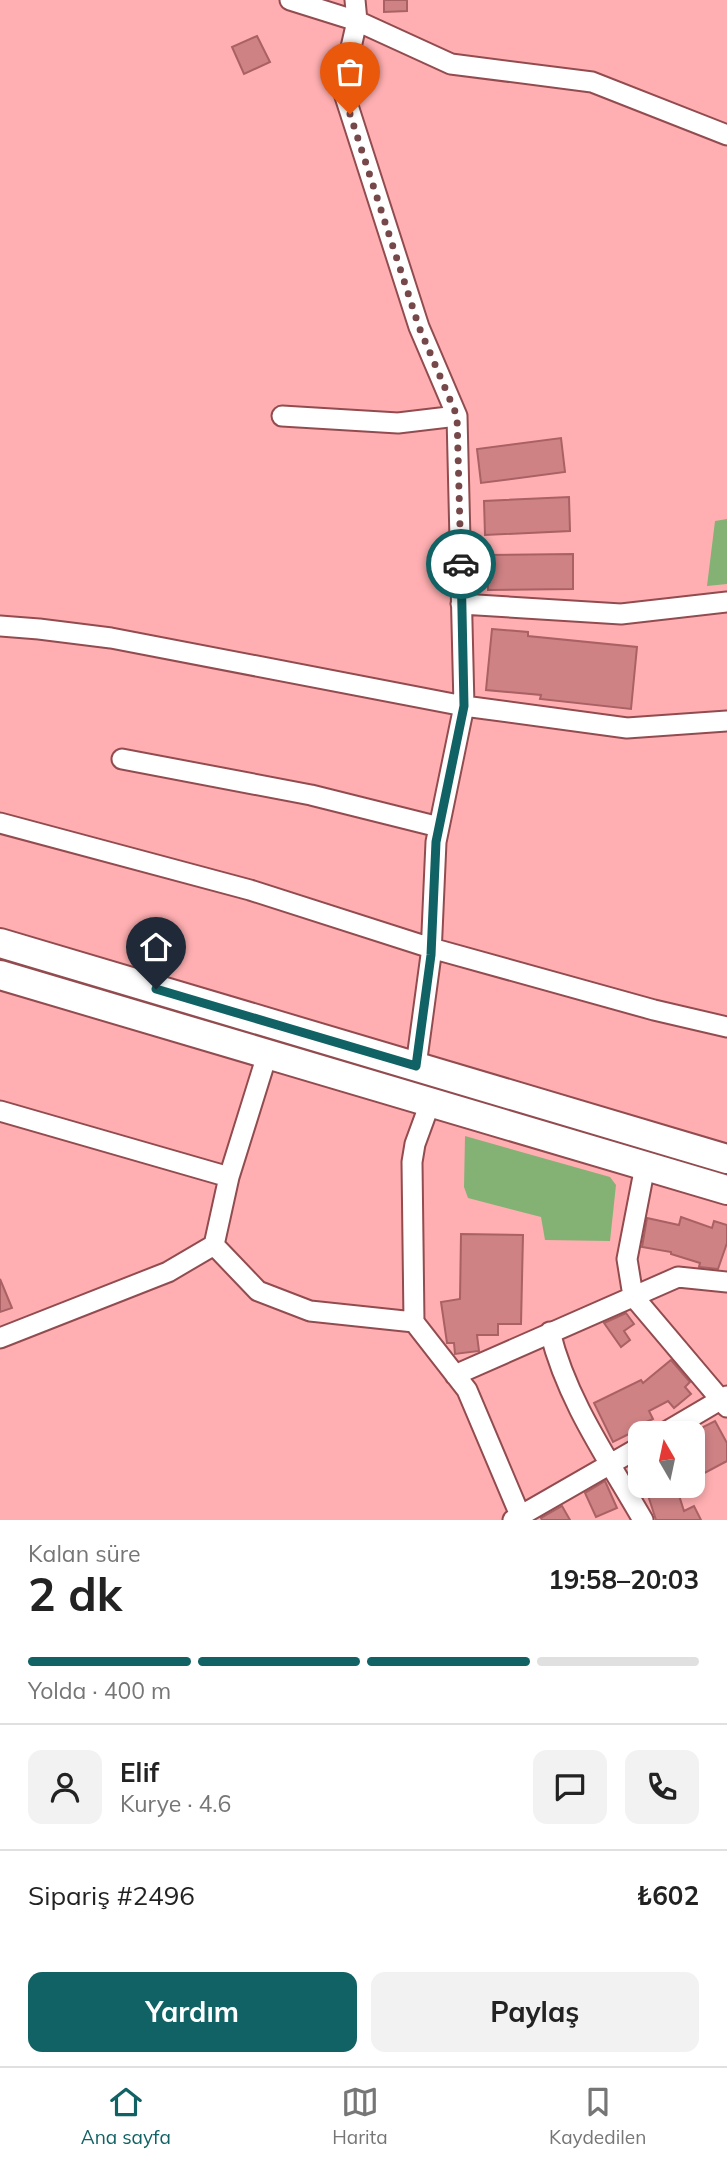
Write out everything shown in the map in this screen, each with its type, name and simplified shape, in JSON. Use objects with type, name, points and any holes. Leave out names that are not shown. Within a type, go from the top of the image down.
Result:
[{"type":"highway","points":[[0,943],[727,1159]]},
{"type":"highway","points":[[0,975],[727,1190]]},
{"type":"street","points":[[290,0],[357,21],[451,64],[592,82],[727,135]]},
{"type":"street","points":[[355,0],[357,21],[342,88],[419,327],[457,416],[464,706],[436,842],[431,947],[416,1066]]},
{"type":"street","points":[[282,416],[398,423],[457,416]]},
{"type":"street","points":[[461,604],[621,614],[727,602]]},
{"type":"street","points":[[0,626],[111,638],[464,706],[627,728],[727,721]]},
{"type":"street","points":[[122,759],[311,794],[439,827]]},
{"type":"street","points":[[0,823],[250,890],[431,947],[654,1010],[727,1027]]},
{"type":"street","points":[[0,1338],[167,1272],[214,1245],[229,1177],[267,1055]]},
{"type":"street","points":[[430,1103],[415,1144],[412,1162],[414,1322],[467,1390],[518,1519],[628,1454]]},
{"type":"street","points":[[0,1111],[229,1177]]},
{"type":"street","points":[[645,1166],[627,1259],[633,1296],[725,1401],[687,1421]]},
{"type":"street","points":[[214,1245],[258,1291],[310,1311],[414,1322]]},
{"type":"street","points":[[455,1375],[678,1278],[727,1282]]},
{"type":"street","points":[[550,1332],[555,1352],[582,1418],[643,1520]]},
{"type":"green space","points":[[727,519],[727,584],[707,586],[715,521]]},
{"type":"green space","points":[[465,1136],[610,1177],[616,1185],[610,1241],[545,1240],[541,1217],[468,1198],[464,1187]]},
{"type":"building","points":[[384,0],[407,0],[407,11],[384,12]]},
{"type":"building","points":[[257,36],[270,62],[244,74],[232,47]]},
{"type":"building","points":[[561,438],[565,472],[481,483],[477,449]]},
{"type":"building","points":[[569,497],[570,531],[485,535],[484,501]]},
{"type":"building","points":[[573,554],[573,589],[488,590],[488,555]]},
{"type":"building","points":[[492,629],[528,632],[528,636],[637,647],[631,709],[540,699],[541,695],[486,690]]},
{"type":"building","points":[[681,1217],[712,1228],[714,1221],[727,1225],[727,1243],[718,1269],[699,1267],[700,1263],[671,1252],[642,1247],[647,1218],[679,1225]]},
{"type":"building","points":[[461,1234],[523,1235],[521,1324],[498,1324],[498,1335],[477,1335],[479,1351],[455,1354],[454,1343],[447,1343],[441,1302],[460,1299]]},
{"type":"building","points":[[0,1279],[12,1308],[0,1312]]},
{"type":"building","points":[[626,1313],[634,1324],[624,1331],[630,1340],[621,1347],[604,1323]]},
{"type":"building","points":[[671,1360],[690,1382],[685,1387],[691,1394],[674,1408],[668,1401],[649,1411],[653,1419],[648,1421],[628,1421],[628,1434],[613,1442],[594,1403],[641,1380],[643,1383]]},
{"type":"building","points":[[715,1421],[727,1443],[727,1461],[705,1473],[705,1426]]},
{"type":"building","points":[[605,1481],[617,1508],[596,1517],[585,1493]]},
{"type":"building","points":[[649,1498],[680,1498],[684,1511],[694,1506],[701,1520],[656,1520]]},
{"type":"building","points":[[562,1506],[570,1520],[542,1520],[541,1518]]},
{"type":"way so far","points":[[350,114],[419,327],[457,416],[461,564]]},
{"type":"route","points":[[156,989],[416,1066],[431,955],[436,842],[464,706],[461,564]]}]
